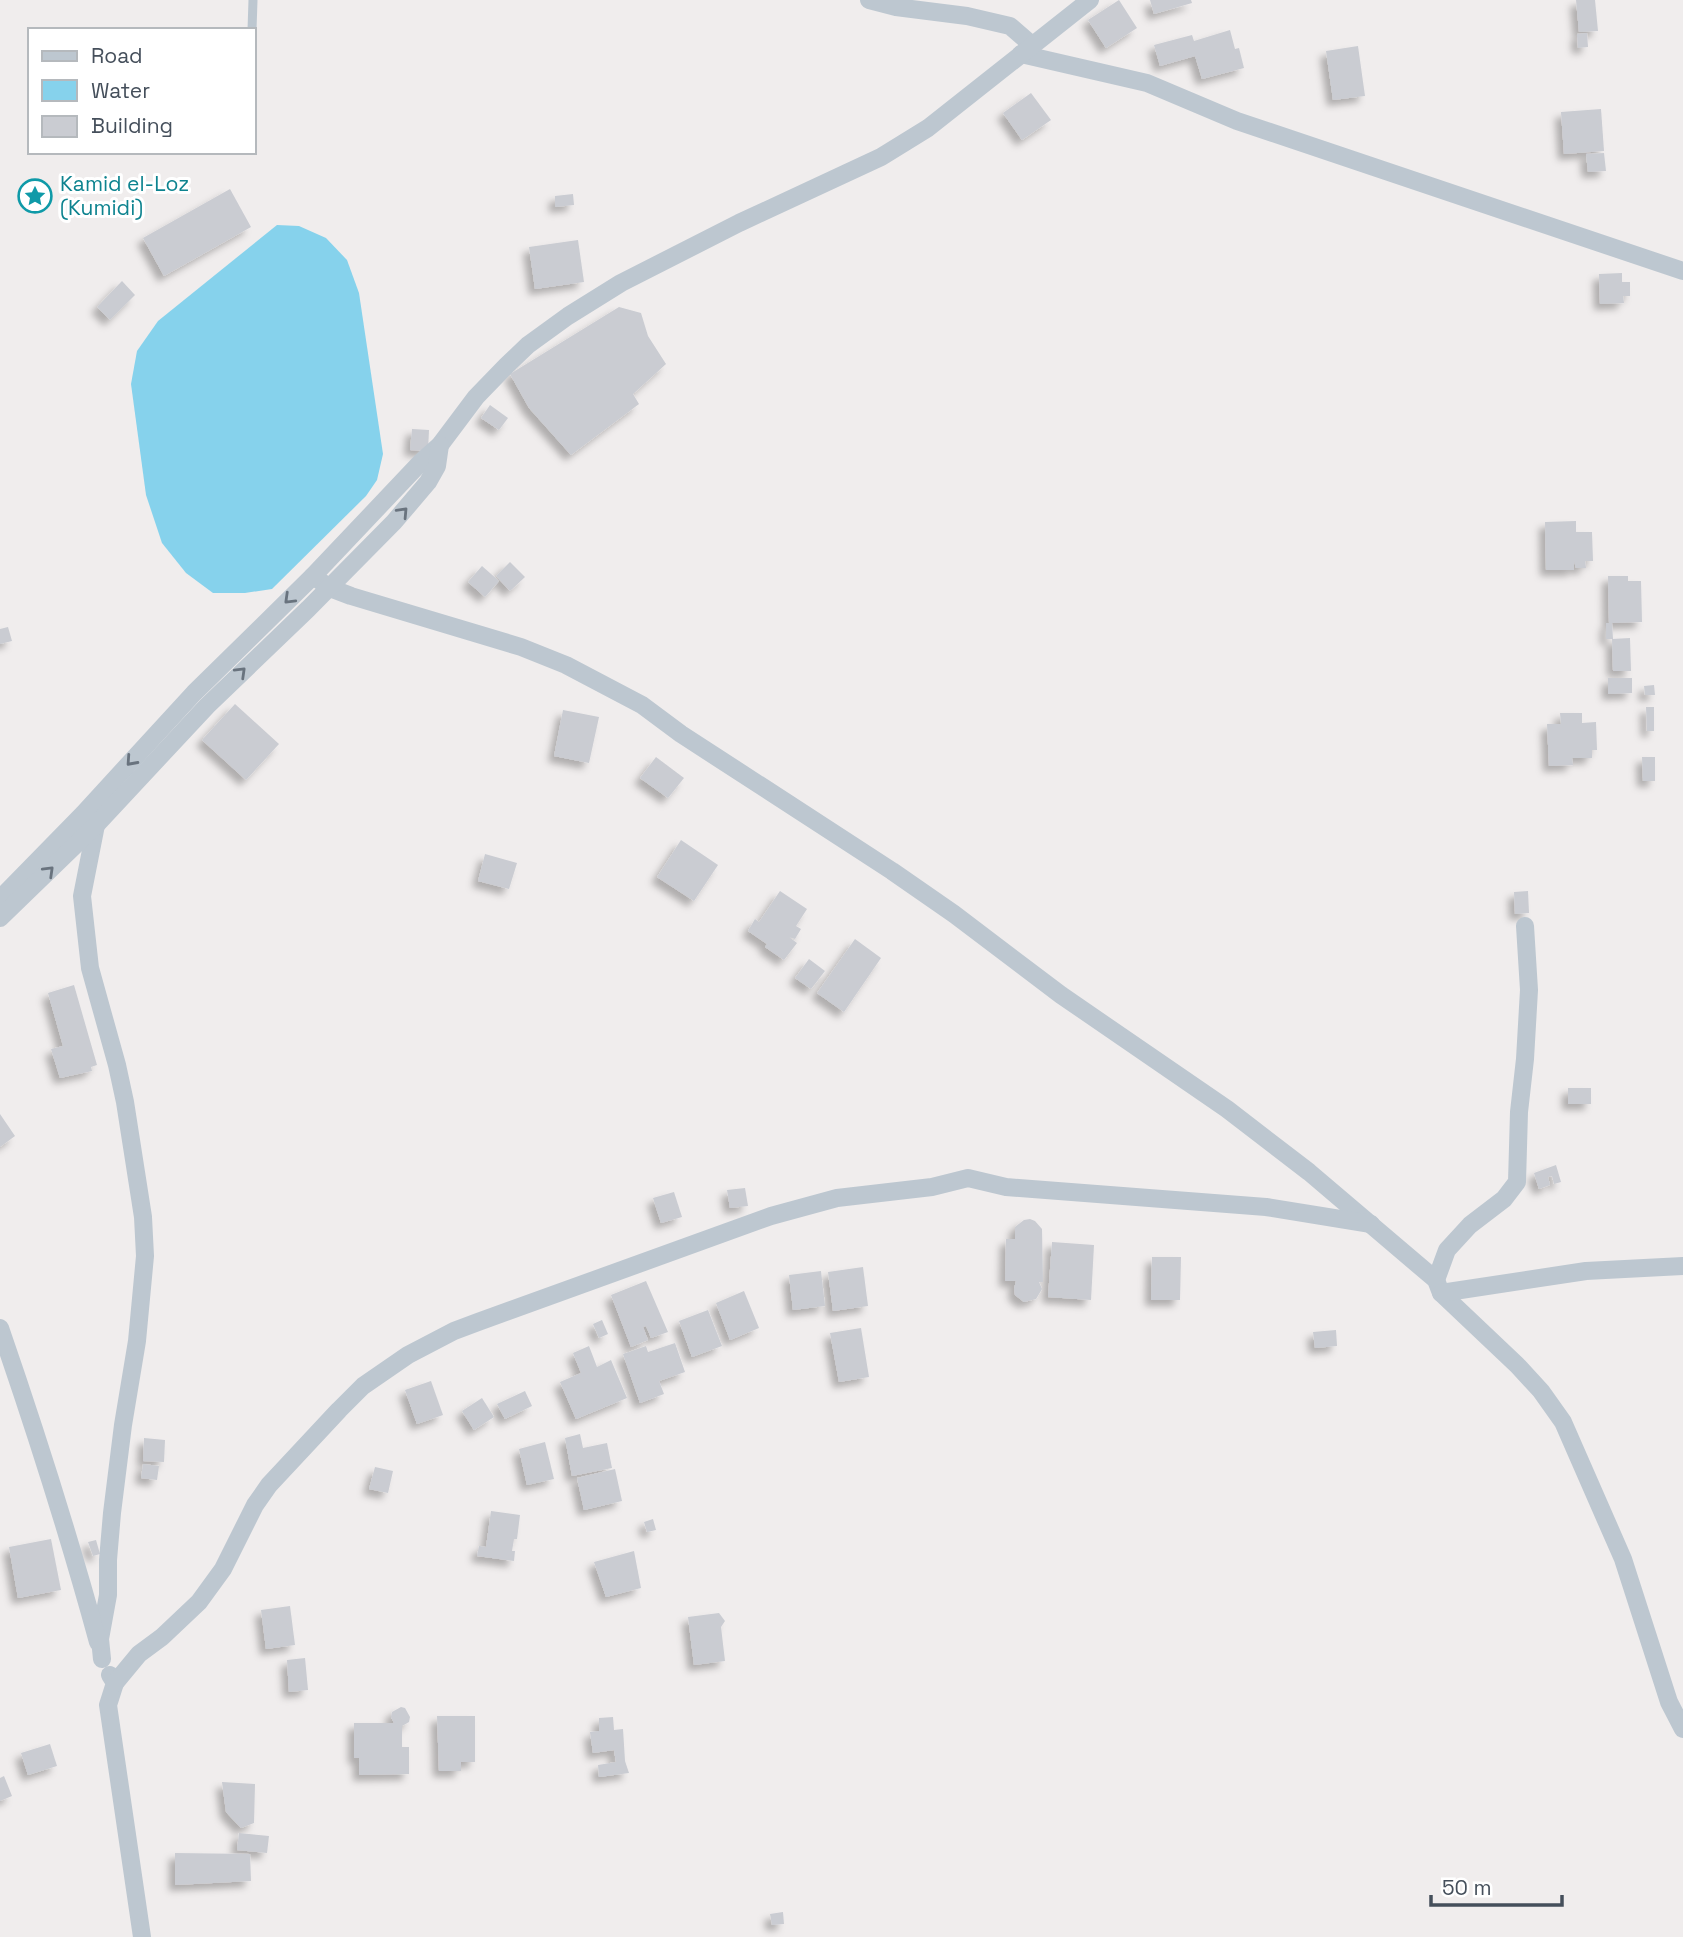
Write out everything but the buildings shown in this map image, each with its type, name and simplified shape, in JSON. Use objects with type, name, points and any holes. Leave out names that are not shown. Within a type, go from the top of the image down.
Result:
[{"type":"street","points":[[869,0],[1010,26],[1026,49],[1147,83],[1237,121],[1683,271]]},
{"type":"street","points":[[0,899],[83,814],[194,693],[440,445],[476,397],[528,345],[621,283],[739,223],[881,157],[928,128],[1090,0]]},
{"type":"street","points":[[0,918],[96,825],[207,706],[330,588],[428,482],[437,466],[440,445]]},
{"type":"street","points":[[313,576],[330,588],[351,596],[521,647],[566,665],[642,705],[681,734],[954,914],[1061,995],[1262,1134],[1371,1224],[1439,1286],[1517,1365],[1541,1391],[1563,1422],[1623,1559],[1669,1702],[1683,1729]]},
{"type":"street","points":[[194,693],[207,706]]},
{"type":"street","points":[[96,825],[82,896],[90,968],[125,1102],[143,1217],[145,1256],[137,1340],[122,1424],[112,1513],[108,1595],[100,1639],[102,1659]]},
{"type":"street","points":[[1439,1286],[1447,1250],[1470,1225],[1504,1199],[1517,1182],[1519,1112],[1529,990],[1525,926]]},
{"type":"street","points":[[142,1937],[108,1705],[115,1683],[139,1654],[199,1602],[223,1569],[254,1505],[262,1495],[347,1402],[363,1387],[408,1355],[454,1331],[771,1216],[837,1198],[932,1187],[968,1178],[1006,1187],[1266,1207],[1371,1224]]},
{"type":"street","points":[[1439,1286],[1586,1271],[1683,1266]]},
{"type":"street","points":[[0,1328],[65,1520],[102,1659],[115,1683]]},
{"type":"lane","points":[[252,28],[253,0]]},
{"type":"water","points":[[277,225],[299,226],[326,238],[347,260],[359,293],[383,454],[377,480],[366,496],[272,589],[245,593],[213,593],[186,573],[162,543],[146,495],[131,384],[137,351],[158,321]]},
{"type":"place","name":"Kamid el-Loz (Kumidi)","points":[[35,196]]}]
